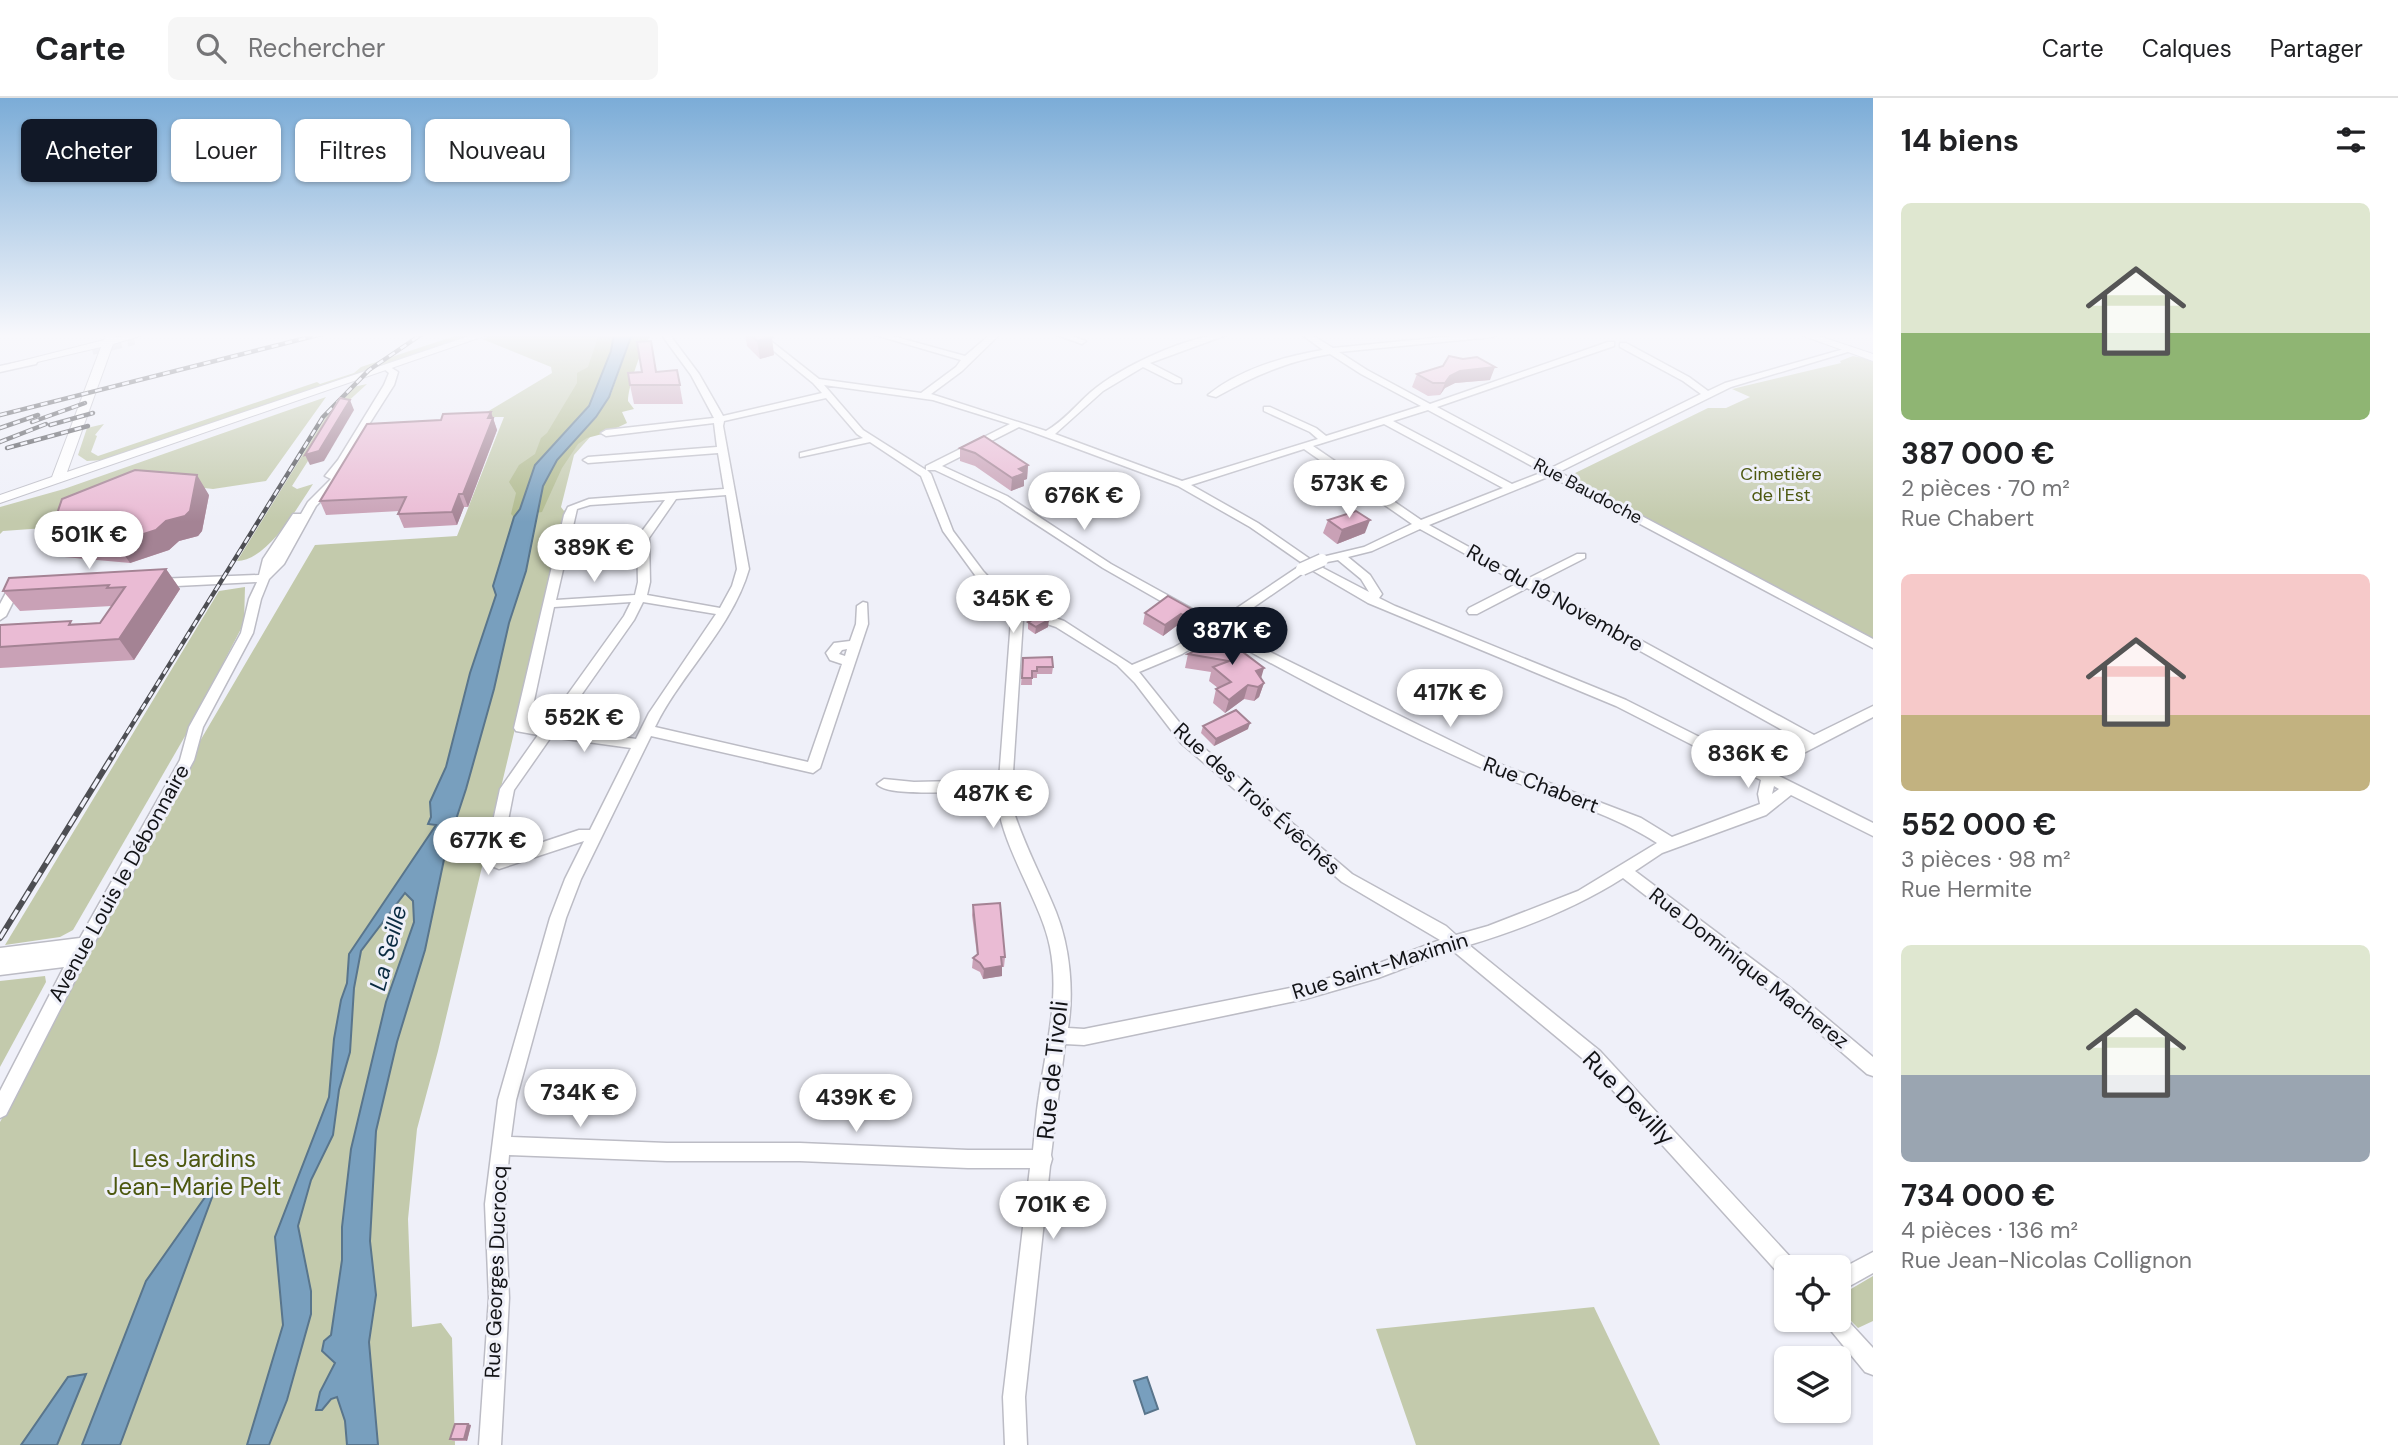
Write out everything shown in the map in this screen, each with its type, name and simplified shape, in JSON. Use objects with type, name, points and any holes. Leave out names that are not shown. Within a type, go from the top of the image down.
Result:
[{"type":"main road","points":[[58,479],[88,397]]},
{"type":"main road","points":[[0,499],[301,397]]},
{"type":"street","name":"Avenue Louis le Débonnaire","points":[[0,1109],[81,951],[187,759],[196,727],[247,633],[255,599],[264,578],[278,564],[312,503],[345,470],[372,423],[371,417],[382,397]]},
{"type":"street","name":"Rue Georges Ducrocq","points":[[490,1445],[499,1298],[495,1204],[500,1146],[507,1100],[558,918],[643,737],[682,672],[724,612],[738,586],[743,569],[719,419],[707,397]]},
{"type":"street","points":[[606,433],[719,419],[808,397]]},
{"type":"street","points":[[827,397],[849,422],[923,471],[948,531],[979,573],[1018,614]]},
{"type":"street","points":[[930,397],[1018,424],[1182,484],[1254,525],[1319,570],[1373,600],[1621,703],[1873,830]]},
{"type":"street","points":[[1046,435],[1057,429],[1091,397]]},
{"type":"street","name":"Rue Baudoche","points":[[1410,397],[1873,644]]},
{"type":"street","points":[[1182,484],[1458,397]]},
{"type":"street","points":[[1131,670],[1168,658],[1302,569],[1368,549],[1421,524],[1551,471],[1702,397]]},
{"type":"street","points":[[1267,409],[1313,430],[1324,439]]},
{"type":"street","points":[[1383,420],[1511,488]]},
{"type":"street","points":[[923,471],[1018,424]]},
{"type":"street","points":[[803,455],[872,439]]},
{"type":"street","name":"Rue du 19 Novembre","points":[[1305,445],[1392,508],[1812,740]]},
{"type":"street","points":[[588,460],[722,450]]},
{"type":"street","name":"Rue Chabert","points":[[935,466],[1003,498],[1107,566],[1216,628],[1427,737],[1511,775],[1636,822],[1675,841]]},
{"type":"street","points":[[730,492],[589,502],[573,507],[521,729],[643,737],[813,768],[862,624],[863,606]]},
{"type":"street","points":[[595,835],[579,836],[508,861],[499,863],[494,860],[507,789],[630,617],[640,598],[645,576],[643,538],[671,497]]},
{"type":"street","points":[[1340,556],[1372,584],[1376,594],[1373,600]]},
{"type":"street","points":[[1473,611],[1581,556]]},
{"type":"street","points":[[147,584],[264,578]]},
{"type":"street","points":[[0,615],[12,592]]},
{"type":"street","points":[[549,604],[640,598],[724,612]]},
{"type":"street","name":"Rue des Trois Évêchés","points":[[1018,614],[1060,624],[1131,670],[1186,740],[1347,878],[1430,924],[1456,943]]},
{"type":"street","name":"Rue de Tivoli","points":[[1016,1445],[1014,1397],[1043,1160],[1048,1096],[1062,1013],[1059,949],[1049,914],[1007,817],[1003,786],[1018,614]]},
{"type":"street","points":[[850,662],[834,657],[832,653],[838,646],[855,645]]},
{"type":"street","points":[[1767,805],[1764,774],[1766,765],[1873,711]]},
{"type":"street","points":[[884,784],[910,788],[976,783],[1003,786]]},
{"type":"street","name":"Rue Saint-Maximin","points":[[1060,1036],[1084,1037],[1306,992],[1378,971],[1490,932],[1584,895],[1675,841],[1739,820],[1767,805],[1791,787]]},
{"type":"street","name":"Rue Dominique Macherez","points":[[1624,871],[1786,994],[1873,1068]]},
{"type":"street","name":"Rue Devilly","points":[[1456,943],[1497,980],[1594,1058],[1775,1255]]},
{"type":"street","points":[[0,955],[81,951]]},
{"type":"street","points":[[0,968],[81,951]]},
{"type":"street","points":[[500,1146],[1043,1160]]},
{"type":"street","points":[[1851,1275],[1873,1262]]},
{"type":"street","points":[[1846,1332],[1870,1360]]},
{"type":"green space","points":[[273,397],[293,397],[104,460],[87,461],[78,455],[87,428],[104,424],[95,435],[97,436],[91,452],[98,456]]},
{"type":"green space","points":[[326,397],[266,481],[213,489],[178,485],[59,527],[3,531],[0,534],[0,507],[64,489]]},
{"type":"green space","points":[[344,397],[353,397],[343,406],[292,486],[297,489],[313,484],[290,519],[260,552],[237,561],[326,417]]},
{"type":"green space","name":"Les Jardins Jean-Marie Pelt","points":[[512,397],[595,397],[579,432],[590,437],[574,455],[561,507],[564,511],[568,507],[417,1129],[408,1219],[412,1327],[441,1323],[452,1338],[455,1445],[0,1445],[0,1122],[200,741],[315,545],[457,536],[504,417],[481,417]]},
{"type":"green space","points":[[569,397],[593,397],[589,406],[535,465],[520,510],[514,517],[511,514],[516,493],[509,482],[519,465],[535,454],[541,438],[547,433]]},
{"type":"green space","points":[[609,397],[629,397],[628,401],[634,409],[622,412],[627,423],[578,444],[562,468],[542,512],[536,513],[543,486],[557,460],[596,418]]},
{"type":"green space","name":"Cimetière de l'Est","points":[[1750,397],[1873,397],[1873,639],[1569,476],[1708,408],[1726,408]]},
{"type":"green space","points":[[245,587],[244,623],[188,731],[73,930],[60,937],[5,945],[219,591]]},
{"type":"green space","points":[[45,976],[46,982],[0,1067],[0,981]]},
{"type":"green space","points":[[1873,1276],[1873,1321],[1858,1328],[1851,1321],[1851,1289]]},
{"type":"green space","points":[[1594,1307],[1660,1445],[1416,1445],[1376,1329]]},
{"type":"water","points":[[593,397],[609,397],[596,417],[557,460],[543,486],[526,571],[509,623],[466,789],[446,850],[425,950],[397,1042],[376,1131],[370,1241],[376,1295],[369,1342],[378,1445],[347,1445],[345,1421],[337,1397],[331,1399],[322,1410],[316,1410],[320,1392],[335,1363],[322,1351],[324,1341],[331,1335],[342,1260],[342,1227],[351,1149],[386,1002],[414,922],[413,901],[405,893],[361,951],[354,988],[350,1052],[339,1090],[333,1135],[311,1180],[298,1226],[311,1291],[311,1314],[287,1400],[269,1445],[247,1445],[283,1325],[275,1237],[329,1097],[334,1039],[347,983],[349,954],[436,825],[428,824],[431,817],[430,802],[446,767],[470,673],[496,595],[493,586],[514,517],[520,509],[535,465],[589,406]]},
{"type":"water","points":[[220,1176],[120,1445],[82,1445],[146,1281]]},
{"type":"water","points":[[86,1374],[57,1445],[21,1445],[68,1377]]},
{"type":"water","points":[[1147,1377],[1158,1409],[1145,1414],[1134,1381]]},
{"type":"building","points":[[340,398],[350,400],[319,451],[305,455]]},
{"type":"building","points":[[491,412],[488,418],[493,418],[463,494],[459,494],[452,512],[398,514],[406,497],[320,501],[367,424],[441,420],[443,414]]},
{"type":"building","points":[[984,436],[1028,465],[1019,469],[1025,473],[1012,478],[975,453],[960,448]]},
{"type":"building","points":[[135,470],[197,475],[190,511],[185,516],[166,521],[156,530],[116,543],[49,537],[62,499]]},
{"type":"building","points":[[1356,511],[1370,520],[1342,530],[1328,520]]},
{"type":"building","points":[[166,569],[119,639],[0,647],[0,625],[71,621],[69,625],[100,623],[125,587],[107,588],[109,585],[3,591],[9,578]]},
{"type":"building","points":[[1168,596],[1202,615],[1194,621],[1181,614],[1165,625],[1145,613]]},
{"type":"building","points":[[1038,617],[1049,620],[1036,627],[1028,622]]},
{"type":"building","points":[[1232,638],[1231,643],[1264,668],[1256,671],[1264,683],[1258,687],[1248,685],[1229,700],[1216,689],[1231,682],[1213,667],[1229,661],[1188,654],[1217,641]]},
{"type":"building","points":[[1052,657],[1053,667],[1037,667],[1037,671],[1032,671],[1032,678],[1022,678],[1023,658]]},
{"type":"building","points":[[1236,710],[1250,723],[1216,739],[1203,726]]},
{"type":"building","points":[[1000,903],[1005,957],[1001,957],[1002,966],[984,969],[973,958],[978,954],[973,905]]},
{"type":"building","points":[[455,1424],[468,1424],[464,1439],[450,1439]]},
{"type":"railway","points":[[0,415],[72,397]]},
{"type":"railway","points":[[112,757],[323,417],[343,397]]},
{"type":"railway","points":[[32,422],[85,403]]},
{"type":"railway","points":[[50,425],[93,413]]},
{"type":"railway","points":[[0,428],[38,415]]},
{"type":"railway","points":[[0,442],[46,424]]},
{"type":"railway","points":[[7,448],[88,426]]},
{"type":"railway","points":[[0,938],[113,755]]},
{"type":"water label","name":"La Seille","points":[[388,948]]}]
